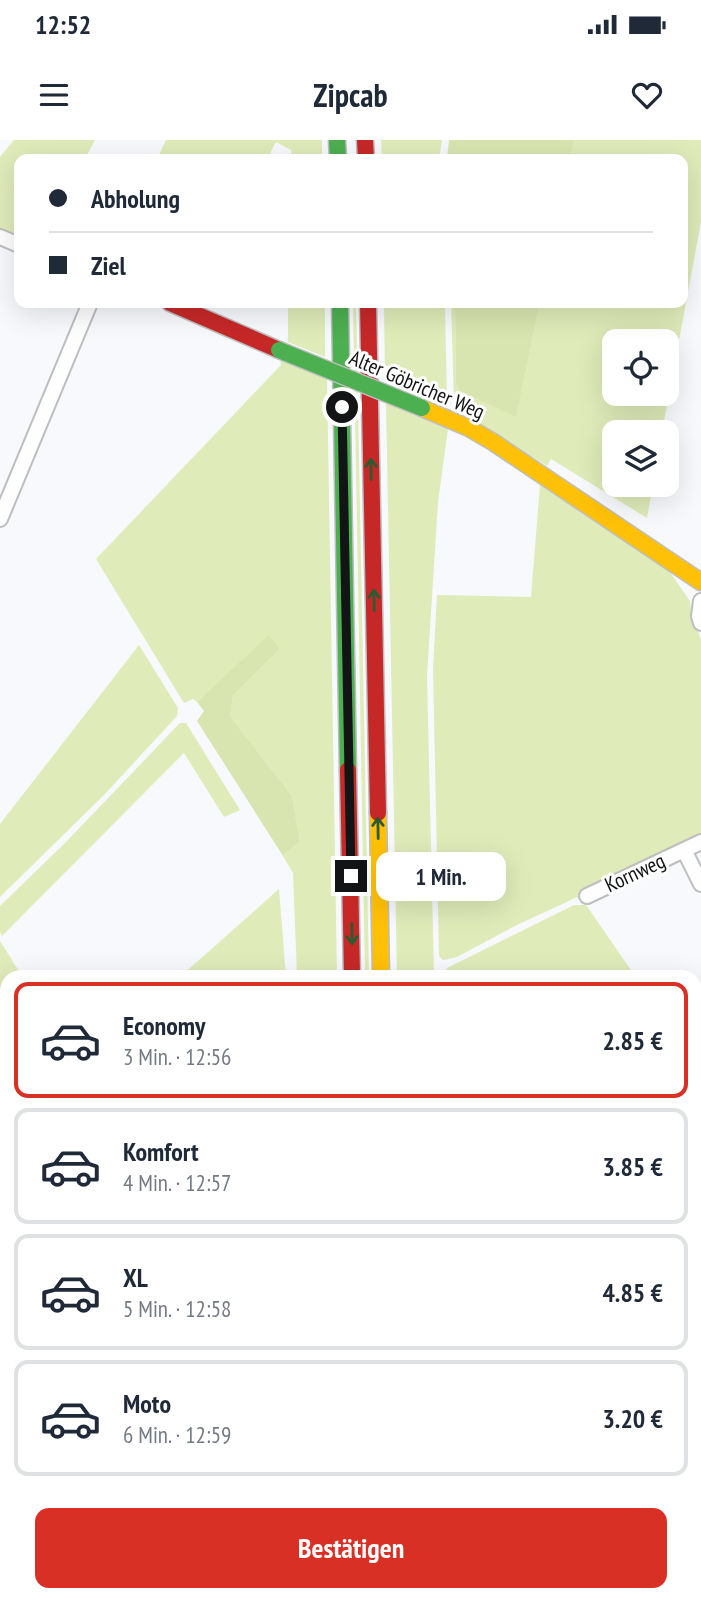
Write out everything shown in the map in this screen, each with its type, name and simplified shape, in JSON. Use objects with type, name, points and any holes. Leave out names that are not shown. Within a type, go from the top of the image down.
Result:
[{"type":"main road","name":"Alter Göbricher Weg","points":[[182,308],[451,419],[494,442],[701,582]]},
{"type":"main road","points":[[340,308],[352,970]]},
{"type":"main road","points":[[368,308],[381,970]]},
{"type":"street","points":[[0,519],[88,308]]},
{"type":"street","points":[[701,601],[701,623]]},
{"type":"street","name":"Kornweg","points":[[587,896],[701,842]]},
{"type":"street","name":"Kornweg","points":[[684,850],[701,884]]},
{"type":"green space","points":[[14,140],[95,140],[88,154],[14,154],[14,234],[0,228],[0,157]]},
{"type":"green space","points":[[166,140],[322,140],[322,154],[291,154],[291,150],[276,142],[270,154],[159,154]]},
{"type":"green space","points":[[381,140],[442,140],[440,154],[382,154]]},
{"type":"green space","points":[[449,140],[574,140],[571,154],[448,154]]},
{"type":"green space","points":[[574,140],[701,140],[701,222],[688,292],[688,154],[571,154]]},
{"type":"green space","points":[[288,308],[325,308],[325,357],[288,342]]},
{"type":"green space","points":[[353,308],[356,308],[369,970],[365,970]]},
{"type":"green space","points":[[384,308],[445,308],[447,405],[385,381]]},
{"type":"green space","points":[[451,308],[455,308],[456,383],[460,391],[516,416],[539,308],[685,308],[679,340],[679,329],[602,329],[602,406],[667,406],[664,420],[602,420],[602,490],[551,459],[547,466],[456,410]]},
{"type":"green space","points":[[455,308],[539,308],[516,417],[460,391],[456,384]]},
{"type":"green space","points":[[280,358],[327,379],[337,970],[297,970],[293,873],[283,856],[300,841],[292,796],[230,716],[233,696],[280,649],[269,636],[197,702],[193,699],[184,703],[96,559],[281,365]]},
{"type":"green space","points":[[386,403],[448,429],[438,502],[427,676],[434,970],[397,970]]},
{"type":"green space","points":[[540,485],[667,568],[690,601],[701,640],[701,840],[519,924],[457,957],[443,960],[439,956],[433,668],[437,595],[531,597]]},
{"type":"green space","points":[[613,497],[651,497],[647,518]]},
{"type":"green space","points":[[269,635],[280,649],[233,696],[230,716],[292,796],[300,841],[283,856],[197,721],[204,711],[197,702]]},
{"type":"green space","points":[[139,645],[178,708],[177,716],[105,794],[0,897],[0,824]]},
{"type":"green space","points":[[180,723],[186,723],[240,810],[224,817],[184,753],[2,936],[0,906],[65,843]]},
{"type":"green space","points":[[279,889],[286,970],[188,970]]},
{"type":"green space","points":[[574,905],[586,905],[631,970],[446,970]]},
{"type":"green space","points":[[0,941],[18,970],[0,970]]},
{"type":"traffic: fast","points":[[337,140],[338,154]]},
{"type":"traffic: fast","points":[[340,308],[348,770]]},
{"type":"traffic: fast","points":[[279,350],[422,408]]},
{"type":"traffic: slow","points":[[422,408],[469,428],[493,442],[701,582]]},
{"type":"traffic: slow","points":[[378,813],[381,970]]},
{"type":"traffic: jam","points":[[365,140],[366,154]]},
{"type":"traffic: jam","points":[[182,308],[279,350]]},
{"type":"traffic: jam","points":[[368,308],[378,813]]},
{"type":"traffic: jam","points":[[348,770],[352,970]]},
{"type":"route","points":[[342,407],[351,876]]}]
